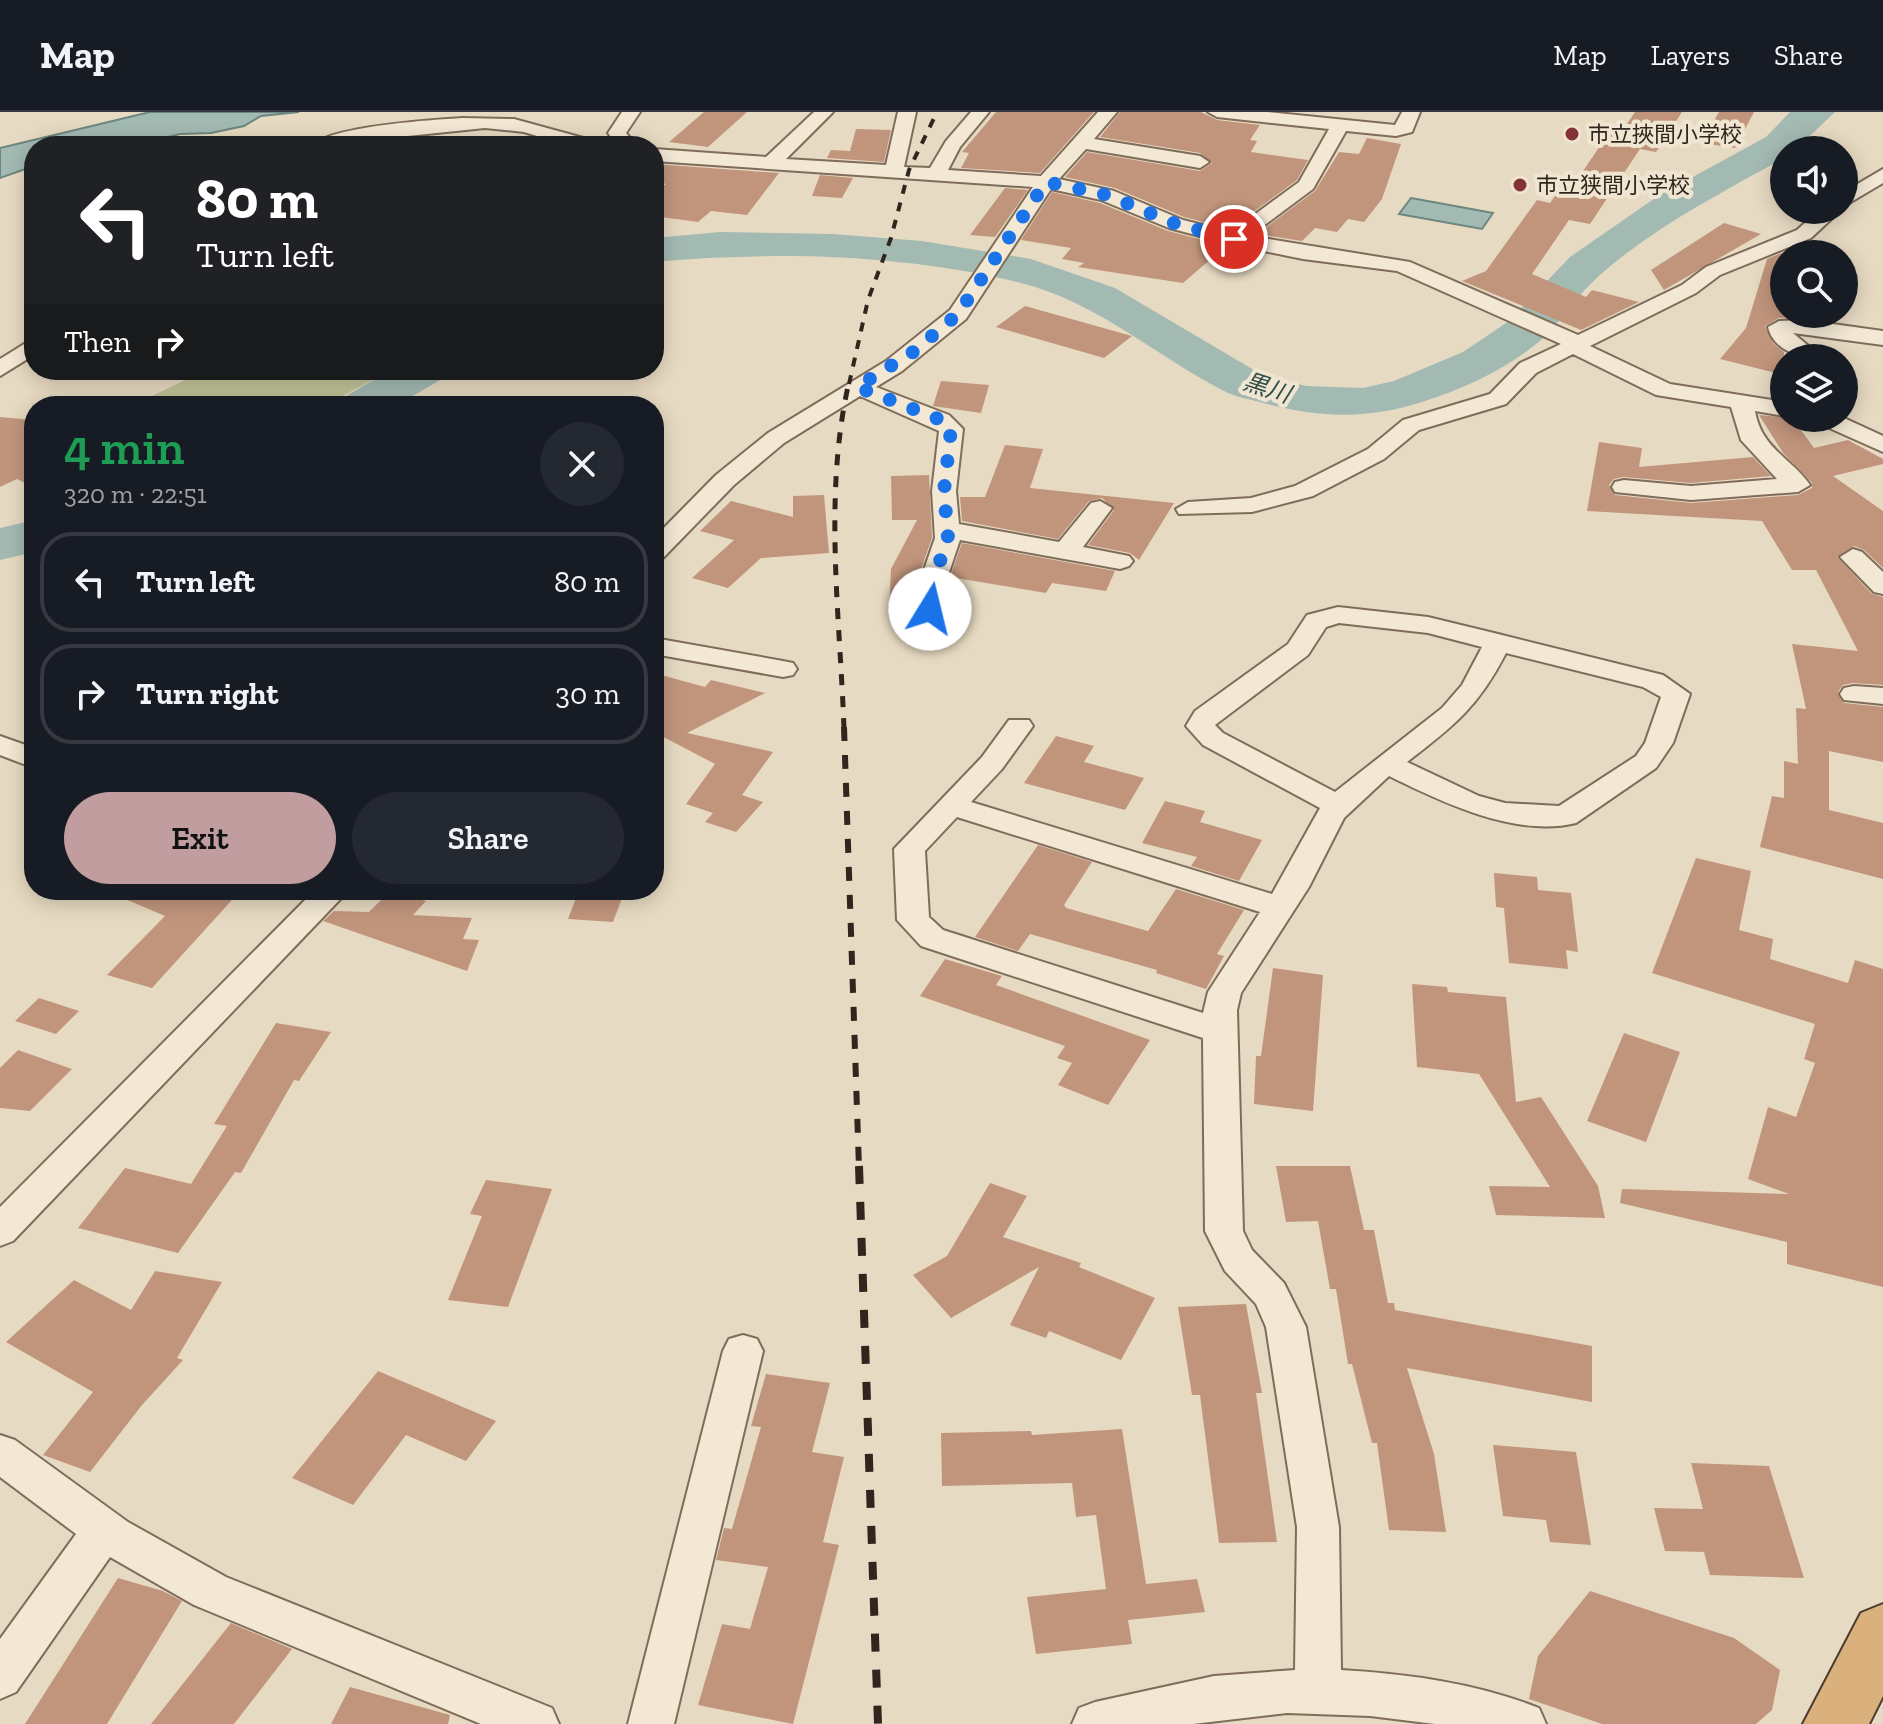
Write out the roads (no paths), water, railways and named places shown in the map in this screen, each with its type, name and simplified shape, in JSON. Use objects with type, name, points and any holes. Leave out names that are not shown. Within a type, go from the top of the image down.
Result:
[{"type":"highway","points":[[1835,1724],[1883,1633]]},
{"type":"street","points":[[620,136],[617,133],[631,112]]},
{"type":"street","points":[[771,163],[824,112]]},
{"type":"street","points":[[894,170],[907,112]]},
{"type":"street","points":[[937,172],[952,145],[980,112]]},
{"type":"street","points":[[664,543],[749,459],[803,419],[913,352],[958,314],[1046,182],[1108,112]]},
{"type":"street","points":[[1217,112],[1401,131],[1406,128],[1411,112]]},
{"type":"street","points":[[353,136],[502,123],[553,136]]},
{"type":"street","points":[[1234,239],[1306,185],[1340,126]]},
{"type":"street","points":[[1079,142],[1200,162]]},
{"type":"street","points":[[664,156],[937,172],[1046,182],[1107,195],[1176,224],[1234,239],[1290,251],[1393,263],[1523,317],[1664,390],[1770,407]]},
{"type":"street","points":[[1858,191],[1883,175]]},
{"type":"street","points":[[1188,509],[1237,507],[1293,496],[1376,454],[1418,421],[1498,399],[1523,371],[1689,289],[1713,271],[1804,234],[1815,224]]},
{"type":"street","points":[[1794,344],[1780,333],[1779,327],[1804,326],[1883,338]]},
{"type":"street","points":[[0,369],[24,352]]},
{"type":"street","points":[[857,387],[949,426],[944,491],[948,530],[931,587],[930,609]]},
{"type":"street","points":[[1624,487],[1691,493],[1798,485],[1773,466],[1751,438],[1743,422],[1742,403]]},
{"type":"street","points":[[1856,432],[1883,445]]},
{"type":"street","points":[[1065,552],[1100,508]]},
{"type":"street","points":[[948,530],[1120,561]]},
{"type":"street","points":[[1853,557],[1883,586]]},
{"type":"street","points":[[1339,806],[1205,734],[1201,721],[1298,649],[1316,621],[1338,615],[1428,625],[1667,686],[1676,694],[1659,743],[1646,762],[1572,813],[1556,816],[1505,812],[1469,803],[1387,764]]},
{"type":"street","points":[[1318,1692],[1318,1527],[1286,1327],[1270,1294],[1238,1260],[1224,1231],[1220,1010],[1225,992],[1339,806],[1452,714],[1474,688],[1498,642]]},
{"type":"street","points":[[664,648],[783,669]]},
{"type":"street","points":[[1854,694],[1883,696]]},
{"type":"street","points":[[1019,726],[953,806],[909,849],[913,920],[923,932],[1220,1031]]},
{"type":"street","points":[[0,745],[24,755]]},
{"type":"street","points":[[953,806],[1279,907]]},
{"type":"street","points":[[0,1231],[323,900]]},
{"type":"street","points":[[651,1724],[743,1351]]},
{"type":"street","points":[[0,1453],[104,1530],[210,1591],[536,1724]]},
{"type":"street","points":[[0,1677],[104,1530]]},
{"type":"street","points":[[1095,1724],[1217,1697],[1318,1692],[1460,1705],[1523,1724]]},
{"type":"water","points":[[150,112],[299,112],[261,116],[244,126],[211,133],[50,136]]},
{"type":"water","points":[[24,142],[24,170],[0,178],[0,148]]},
{"type":"water","points":[[1411,198],[1493,213],[1482,229],[1399,214]]},
{"type":"waterway","name":"黒川","points":[[664,249],[720,244],[833,246],[922,254],[1031,272],[1100,297],[1243,383],[1304,400],[1363,402],[1409,391],[1479,362],[1525,330],[1585,266],[1672,204],[1779,145],[1804,119],[1817,112]]},
{"type":"waterway","name":"黒川","points":[[380,396],[407,380]]},
{"type":"waterway","name":"黒川","points":[[0,544],[24,538]]},
{"type":"railway","points":[[849,384],[868,300],[891,238],[909,170],[937,112]]},
{"type":"railway","points":[[844,729],[835,511],[841,425],[849,382]]},
{"type":"railway","points":[[844,727],[859,1168]]},
{"type":"railway","points":[[859,1166],[878,1724]]},
{"type":"place","name":"市立挾間小学校","points":[[1572,134]]},
{"type":"place","name":"市立狭間小学校","points":[[1520,185]]}]
